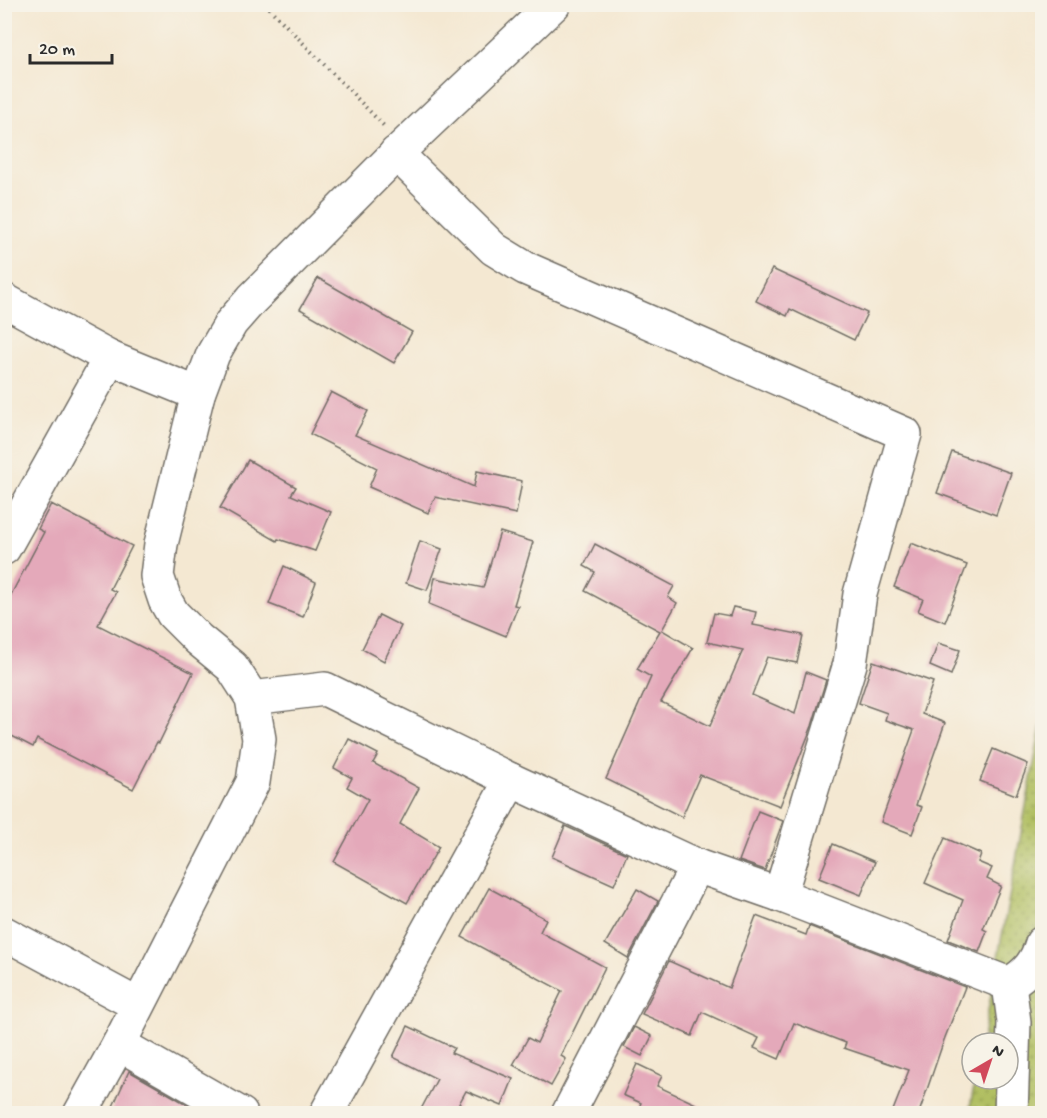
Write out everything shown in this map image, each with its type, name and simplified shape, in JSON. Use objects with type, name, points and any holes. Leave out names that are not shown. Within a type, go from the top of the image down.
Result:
[{"type":"street","points":[[80,1113],[119,1044],[253,782],[259,739],[252,698],[232,667],[198,639],[173,614],[165,600],[157,576],[161,544],[198,394],[213,354],[231,323],[252,299],[400,149],[554,4]]},
{"type":"street","points":[[400,149],[494,249],[525,268],[905,434],[860,594],[850,664],[780,895]]},
{"type":"street","points":[[4,300],[110,358],[198,394]]},
{"type":"street","points":[[4,548],[110,358]]},
{"type":"street","points":[[252,698],[325,688],[511,780],[697,866],[780,895],[1009,984]]},
{"type":"street","points":[[326,1113],[511,780]]},
{"type":"street","points":[[568,1113],[697,866]]},
{"type":"street","points":[[4,933],[138,1005]]},
{"type":"street","points":[[1009,984],[1024,975],[1034,963],[1042,943]]},
{"type":"street","points":[[1009,984],[1014,1022],[1011,1113]]},
{"type":"street","points":[[119,1044],[241,1113]]},
{"type":"path","points":[[265,4],[400,149]]},
{"type":"green space","points":[[1042,720],[1042,1113],[969,1114],[973,1091],[1020,1091],[1020,1031],[984,1031]]},
{"type":"building","points":[[772,269],[867,313],[854,340],[790,309],[787,316],[756,301]]},
{"type":"building","points":[[318,278],[412,332],[394,363],[300,309]]},
{"type":"building","points":[[331,392],[368,411],[355,435],[474,487],[477,471],[522,481],[516,514],[435,497],[428,513],[369,487],[377,468],[310,434]]},
{"type":"building","points":[[952,452],[1011,473],[996,515],[937,493]]},
{"type":"building","points":[[248,460],[296,487],[291,495],[331,512],[315,551],[278,539],[277,541],[220,508]]},
{"type":"building","points":[[51,504],[132,546],[110,589],[116,592],[98,625],[193,673],[159,743],[157,742],[133,789],[37,739],[33,747],[4,732],[4,608],[44,532],[38,529]]},
{"type":"building","points":[[500,532],[533,542],[514,605],[518,606],[506,636],[429,604],[435,578],[483,588]]},
{"type":"building","points":[[420,541],[442,549],[427,590],[406,583]]},
{"type":"building","points":[[911,543],[967,565],[945,622],[918,611],[923,599],[894,587]]},
{"type":"building","points":[[595,544],[674,586],[668,597],[677,603],[662,630],[693,648],[661,702],[710,726],[743,650],[707,642],[714,613],[730,616],[733,607],[756,612],[753,625],[803,635],[797,663],[767,657],[752,695],[795,714],[806,672],[826,680],[812,726],[780,806],[700,775],[682,817],[606,779],[651,677],[637,669],[660,631],[585,591],[595,572],[584,566]]},
{"type":"building","points":[[284,566],[316,582],[303,617],[269,604]]},
{"type":"building","points":[[379,615],[401,626],[384,661],[362,649]]},
{"type":"building","points":[[938,643],[960,650],[951,675],[930,666]]},
{"type":"building","points":[[873,661],[933,682],[922,714],[945,723],[916,805],[922,807],[912,834],[881,822],[914,730],[885,720],[887,713],[859,703]]},
{"type":"building","points":[[349,739],[378,754],[373,763],[419,788],[400,824],[439,847],[407,903],[334,862],[368,799],[347,787],[352,778],[334,768]]},
{"type":"building","points":[[993,749],[1028,764],[1016,795],[980,781]]},
{"type":"building","points":[[758,811],[783,821],[765,870],[739,861]]},
{"type":"building","points":[[565,826],[627,854],[614,885],[552,857]]},
{"type":"building","points":[[945,838],[981,854],[978,862],[992,868],[987,879],[1001,886],[983,929],[987,931],[979,952],[948,940],[963,900],[925,883]]},
{"type":"building","points":[[833,844],[875,862],[861,895],[819,878]]},
{"type":"building","points":[[489,888],[546,919],[540,932],[605,967],[561,1056],[566,1059],[551,1086],[513,1065],[528,1038],[537,1043],[562,991],[462,937]]},
{"type":"building","points":[[637,889],[658,901],[628,958],[605,944]]},
{"type":"building","points":[[756,916],[806,935],[809,926],[965,987],[919,1113],[892,1113],[909,1070],[844,1048],[846,1043],[794,1023],[779,1059],[754,1048],[759,1038],[702,1012],[692,1036],[642,1014],[669,961],[729,988]]},
{"type":"building","points":[[408,1026],[454,1048],[451,1053],[513,1079],[502,1106],[466,1091],[454,1113],[419,1113],[437,1079],[393,1057]]},
{"type":"building","points":[[634,1027],[652,1036],[642,1056],[624,1047]]},
{"type":"building","points":[[637,1064],[662,1076],[657,1086],[715,1113],[637,1113],[641,1103],[623,1095]]},
{"type":"building","points":[[129,1071],[202,1113],[110,1113]]}]
